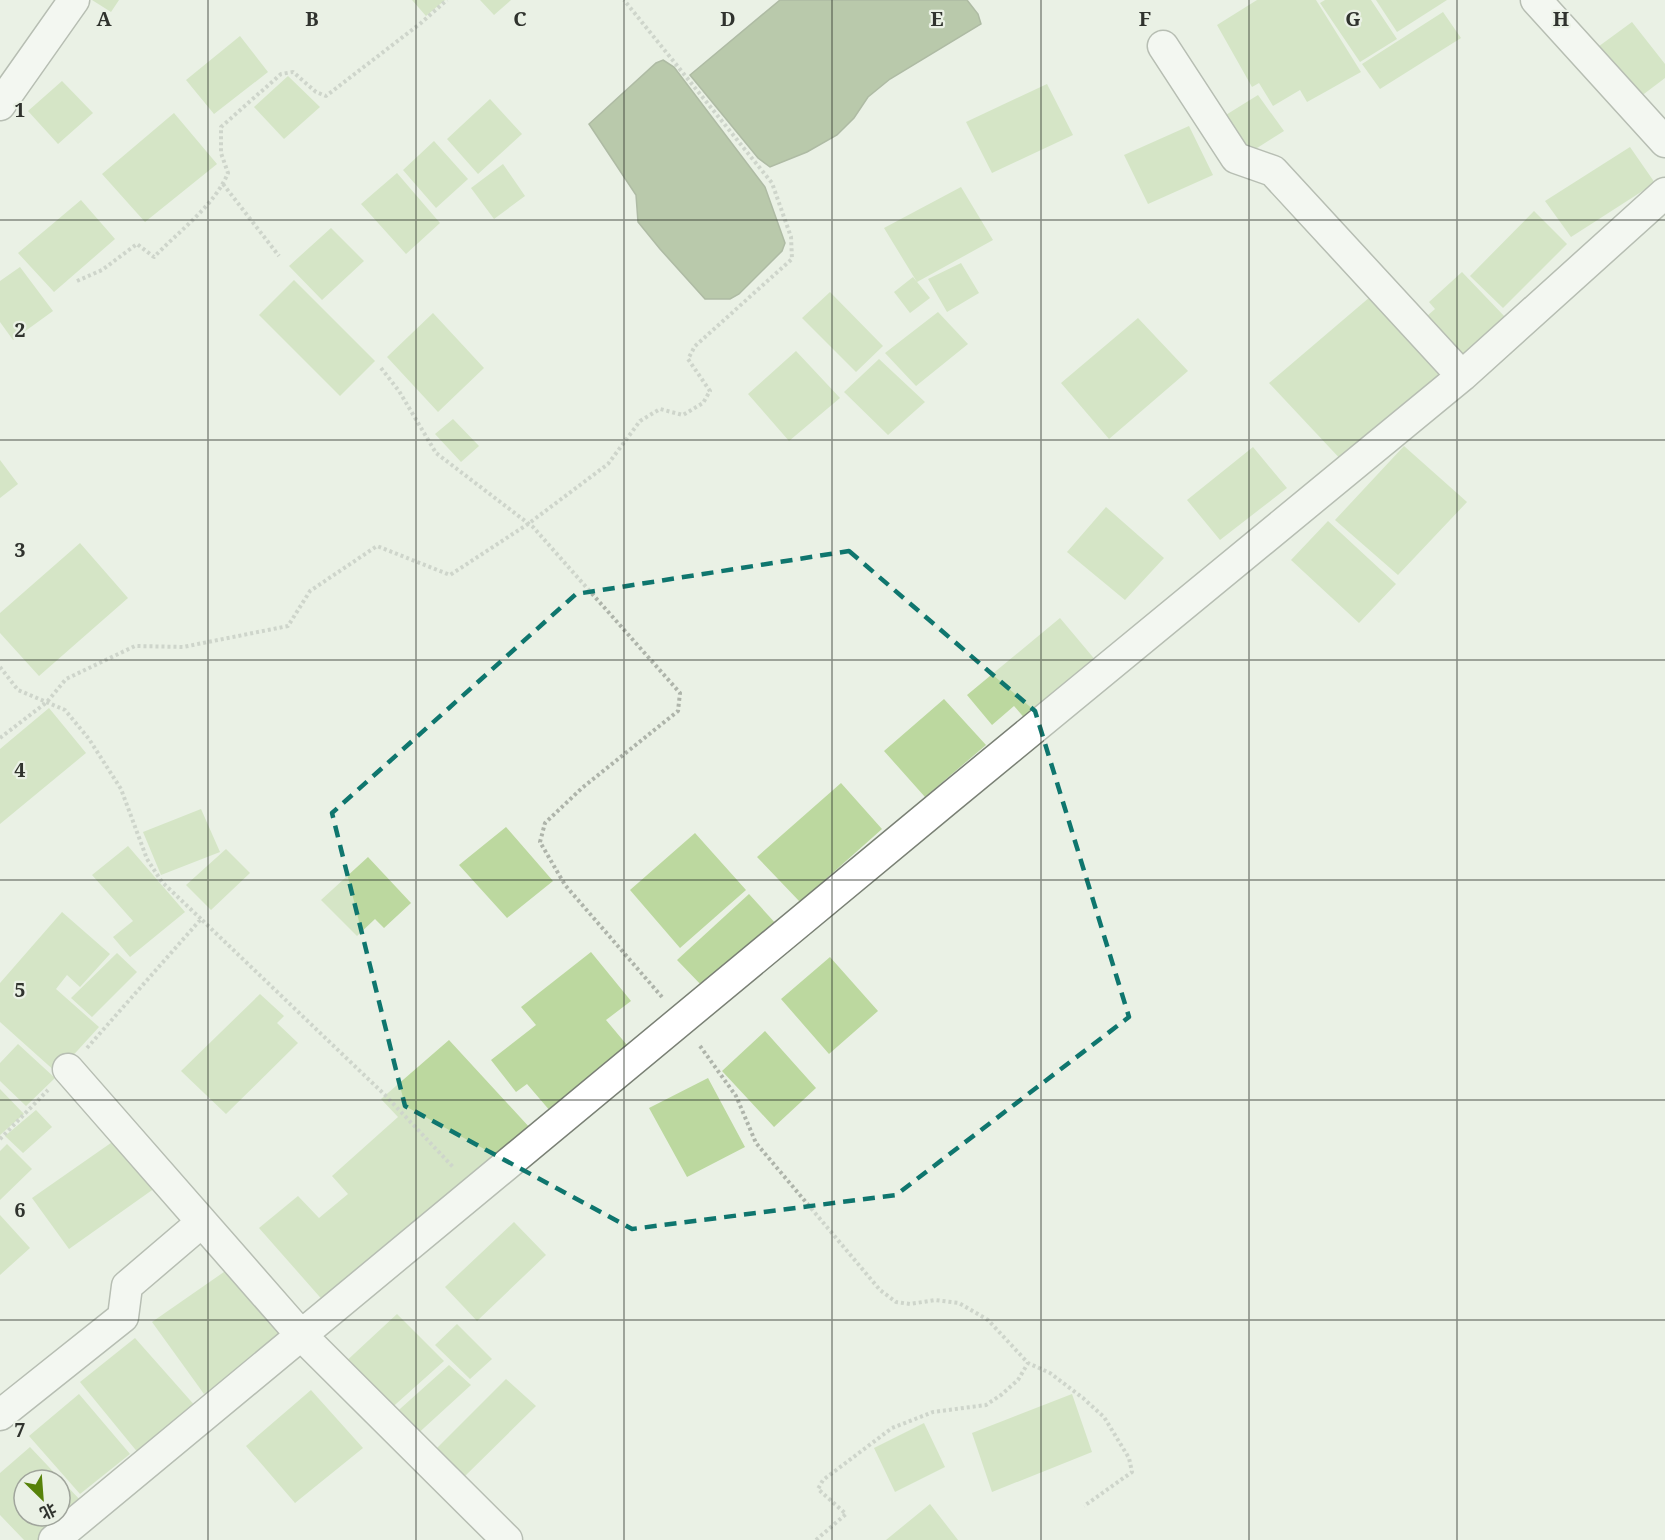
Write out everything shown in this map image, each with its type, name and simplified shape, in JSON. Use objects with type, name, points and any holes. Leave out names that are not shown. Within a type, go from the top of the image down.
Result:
[{"type":"street","points":[[0,105],[74,0]]},
{"type":"street","points":[[1536,0],[1665,142]]},
{"type":"street","points":[[1163,46],[1236,159],[1273,171],[1462,376]]},
{"type":"street","points":[[54,1540],[1462,376],[1665,193]]},
{"type":"street","points":[[68,1069],[301,1335],[507,1540]]},
{"type":"street","points":[[0,1415],[123,1317],[127,1286],[202,1222]]},
{"type":"path","points":[[77,281],[102,270],[137,244],[154,257],[212,199],[228,173],[221,153],[221,127],[281,74],[293,72],[316,92],[326,96],[421,23],[447,0]]},
{"type":"path","points":[[0,738],[47,702],[66,679],[135,646],[183,647],[288,626],[310,591],[377,546],[450,575],[528,524],[608,464],[640,421],[660,409],[683,416],[703,403],[710,391],[688,359],[695,346],[792,259],[791,237],[772,183],[624,0]]},
{"type":"path","points":[[223,184],[279,256]]},
{"type":"path","points":[[0,667],[18,690],[65,710],[89,739],[121,789],[147,859],[162,882],[386,1095],[475,1191]]},
{"type":"path","points":[[0,1139],[68,1069],[201,919]]},
{"type":"path","points":[[816,1540],[846,1514],[818,1488],[823,1480],[892,1428],[933,1412],[986,1406],[1018,1380],[1028,1363]]},
{"type":"highlighted area","points":[[849,551],[1035,711],[1129,1017],[896,1195],[632,1229],[405,1106],[332,813],[576,594]]},
{"type":"shaded area","points":[[780,0],[967,0],[978,14],[981,24],[890,79],[868,97],[854,118],[837,135],[807,152],[770,167],[758,158],[690,75]]},
{"type":"shaded area","points":[[663,60],[674,67],[765,187],[785,243],[782,251],[739,294],[730,299],[705,299],[638,222],[636,195],[589,124],[656,63]]},
{"type":"building","points":[[92,0],[119,0],[111,12]]},
{"type":"building","points":[[412,0],[445,0],[426,16]]},
{"type":"building","points":[[480,0],[511,0],[494,15]]},
{"type":"building","points":[[1257,0],[1316,0],[1361,72],[1307,102],[1300,90],[1273,106],[1259,83],[1252,87],[1217,25]]},
{"type":"building","points":[[1325,0],[1371,0],[1397,39],[1360,62],[1320,3]]},
{"type":"building","points":[[1376,0],[1447,0],[1397,32]]},
{"type":"building","points":[[1443,12],[1461,38],[1380,89],[1362,64]]},
{"type":"building","points":[[1632,22],[1665,64],[1665,78],[1632,103],[1591,52]]},
{"type":"building","points":[[240,36],[268,72],[214,114],[186,80]]},
{"type":"building","points":[[288,76],[320,107],[284,139],[254,107]]},
{"type":"building","points":[[62,81],[93,113],[58,144],[28,111]]},
{"type":"building","points":[[1047,84],[1073,135],[992,173],[966,122]]},
{"type":"building","points":[[1258,95],[1284,131],[1246,155],[1221,118]]},
{"type":"building","points":[[490,99],[522,134],[478,174],[447,139]]},
{"type":"building","points":[[174,113],[217,164],[145,222],[102,174]]},
{"type":"building","points":[[1189,126],[1213,175],[1148,204],[1124,155]]},
{"type":"building","points":[[434,141],[468,179],[436,208],[403,170]]},
{"type":"building","points":[[1630,147],[1655,183],[1571,237],[1545,201]]},
{"type":"building","points":[[503,164],[525,196],[494,219],[471,188]]},
{"type":"building","points":[[397,173],[440,223],[406,254],[361,204]]},
{"type":"building","points":[[961,187],[993,240],[917,282],[884,228]]},
{"type":"building","points":[[81,200],[115,239],[54,292],[18,253]]},
{"type":"building","points":[[1534,211],[1567,244],[1503,308],[1470,276]]},
{"type":"building","points":[[331,228],[364,261],[322,300],[289,266]]},
{"type":"building","points":[[961,263],[979,293],[947,312],[928,279]]},
{"type":"building","points":[[20,267],[53,311],[13,340],[0,322],[0,281]]},
{"type":"building","points":[[1462,272],[1506,318],[1455,362],[1418,324],[1435,309],[1429,302]]},
{"type":"building","points":[[913,277],[930,298],[910,313],[894,292]]},
{"type":"building","points":[[294,280],[375,361],[340,396],[259,315]]},
{"type":"building","points":[[830,292],[883,346],[856,372],[802,318]]},
{"type":"building","points":[[1370,297],[1445,382],[1345,464],[1269,383]]},
{"type":"building","points":[[938,312],[968,344],[916,386],[885,353]]},
{"type":"building","points":[[433,313],[484,368],[438,412],[387,357]]},
{"type":"building","points":[[1138,318],[1188,371],[1109,439],[1061,383]]},
{"type":"building","points":[[796,351],[840,398],[789,441],[748,394]]},
{"type":"building","points":[[879,359],[925,402],[888,435],[844,392]]},
{"type":"building","points":[[453,419],[479,446],[461,462],[435,434]]},
{"type":"building","points":[[1404,446],[1467,502],[1398,575],[1335,520]]},
{"type":"building","points":[[1253,447],[1287,488],[1220,540],[1187,500]]},
{"type":"building","points":[[0,460],[18,484],[0,498]]},
{"type":"building","points":[[1106,507],[1164,558],[1125,600],[1067,552]]},
{"type":"building","points":[[1328,521],[1396,584],[1359,623],[1291,560]]},
{"type":"building","points":[[80,543],[128,598],[39,676],[0,633],[0,613]]},
{"type":"building","points":[[1060,618],[1097,662],[1027,721],[1014,706],[992,725],[967,695]]},
{"type":"building","points":[[944,699],[986,745],[925,797],[884,751]]},
{"type":"building","points":[[49,708],[86,753],[0,824],[0,749]]},
{"type":"building","points":[[841,783],[882,829],[800,902],[757,857]]},
{"type":"building","points":[[201,809],[220,852],[161,875],[143,832]]},
{"type":"building","points":[[506,827],[553,881],[507,918],[459,865]]},
{"type":"building","points":[[695,833],[746,890],[680,948],[630,890]]},
{"type":"building","points":[[128,846],[185,912],[130,957],[113,937],[133,921],[92,875]]},
{"type":"building","points":[[226,849],[250,873],[211,910],[186,885]]},
{"type":"building","points":[[368,857],[411,903],[384,928],[375,919],[357,936],[321,900]]},
{"type":"building","points":[[749,894],[777,925],[705,989],[677,960]]},
{"type":"building","points":[[62,912],[110,954],[80,987],[67,975],[56,989],[99,1027],[57,1073],[0,1022],[0,983]]},
{"type":"building","points":[[591,952],[631,1001],[606,1020],[632,1051],[551,1112],[527,1084],[516,1092],[491,1060],[536,1025],[521,1007]]},
{"type":"building","points":[[117,953],[137,972],[92,1017],[71,998]]},
{"type":"building","points":[[830,957],[878,1011],[829,1054],[781,999]]},
{"type":"building","points":[[260,994],[284,1016],[277,1023],[298,1043],[226,1114],[181,1071]]},
{"type":"building","points":[[765,1031],[816,1088],[774,1127],[722,1071]]},
{"type":"building","points":[[449,1040],[531,1129],[326,1304],[259,1228],[298,1196],[319,1218],[348,1194],[332,1176],[398,1117],[381,1099]]},
{"type":"building","points":[[18,1044],[55,1078],[26,1106],[0,1081],[0,1063]]},
{"type":"building","points":[[708,1078],[745,1147],[687,1177],[649,1108]]},
{"type":"building","points":[[0,1089],[24,1114],[0,1135]]},
{"type":"building","points":[[36,1110],[52,1127],[23,1153],[5,1136]]},
{"type":"building","points":[[118,1138],[155,1188],[69,1249],[32,1198]]},
{"type":"building","points":[[7,1144],[32,1169],[0,1200],[0,1151]]},
{"type":"building","points":[[0,1215],[30,1248],[0,1275]]},
{"type":"building","points":[[514,1222],[546,1255],[477,1321],[445,1287]]},
{"type":"building","points":[[234,1265],[285,1335],[204,1394],[152,1322]]},
{"type":"building","points":[[397,1314],[444,1361],[387,1412],[341,1366]]},
{"type":"building","points":[[457,1324],[492,1359],[470,1379],[435,1345]]},
{"type":"building","points":[[135,1338],[197,1408],[139,1454],[80,1382]]},
{"type":"building","points":[[449,1365],[471,1385],[413,1438],[391,1417]]},
{"type":"building","points":[[506,1379],[536,1406],[464,1477],[435,1450]]},
{"type":"building","points":[[311,1390],[363,1448],[295,1503],[246,1446]]},
{"type":"building","points":[[79,1394],[130,1454],[80,1494],[72,1485],[72,1468],[57,1468],[29,1436]]},
{"type":"building","points":[[1072,1394],[1092,1452],[992,1492],[972,1433]]},
{"type":"building","points":[[924,1423],[945,1467],[895,1492],[874,1448]]},
{"type":"building","points":[[30,1447],[50,1468],[12,1468],[12,1528],[0,1515],[0,1473]]},
{"type":"building","points":[[72,1491],[82,1502],[72,1511]]},
{"type":"building","points":[[930,1504],[958,1540],[886,1540]]},
{"type":"building","points":[[12,1528],[53,1528],[39,1540],[24,1540]]}]
